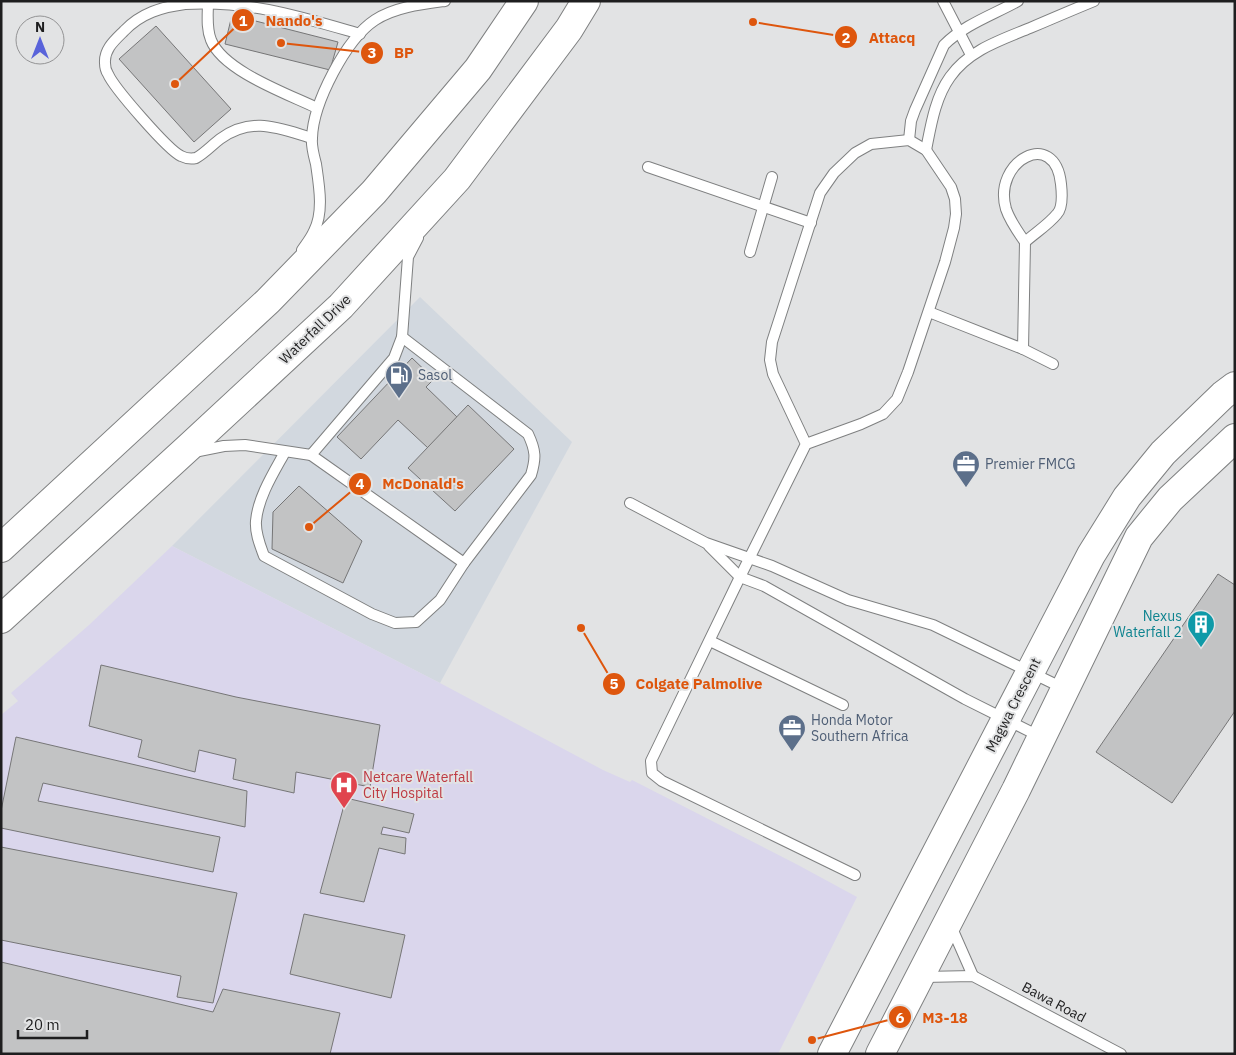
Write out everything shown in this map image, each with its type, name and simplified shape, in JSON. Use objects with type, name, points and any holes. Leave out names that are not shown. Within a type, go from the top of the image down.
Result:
[{"type":"main road","points":[[1,548],[268,302],[380,185],[478,69],[524,1]]},
{"type":"main road","name":"Waterfall Drive","points":[[1,619],[341,306],[457,179],[569,29],[586,1]]},
{"type":"main road","name":"Magwa Crescent","points":[[832,1054],[1091,555],[1127,497],[1163,453],[1223,395],[1235,386]]},
{"type":"main road","points":[[880,1054],[1042,738],[1139,537],[1170,499],[1235,438]]},
{"type":"lane","points":[[268,302],[315,230],[320,208],[312,138],[317,108],[338,64],[360,34],[375,20],[427,2],[445,1]]},
{"type":"lane","points":[[943,1],[971,55]]},
{"type":"lane","points":[[909,140],[911,121],[915,110],[944,45],[959,32],[1018,1]]},
{"type":"lane","points":[[312,138],[272,126],[242,127],[221,138],[196,158],[181,156],[173,151],[144,120],[114,84],[108,74],[105,57],[109,46],[126,28],[155,10],[168,6],[208,2],[258,6],[360,34]]},
{"type":"lane","points":[[208,2],[208,30],[211,40],[223,57],[240,70],[317,108]]},
{"type":"lane","points":[[926,150],[933,117],[946,84],[959,65],[988,45],[1092,2]]},
{"type":"lane","points":[[806,444],[777,385],[770,360],[772,342],[820,193],[834,173],[855,153],[871,144],[909,140],[926,150],[951,187],[955,199],[956,214],[945,262],[897,399],[883,414],[806,444],[651,762],[652,772],[662,781],[855,875]]},
{"type":"lane","points":[[1023,349],[1025,242],[1010,220],[1004,191],[1007,176],[1022,159],[1035,154],[1046,155],[1055,162],[1060,173],[1061,202],[1058,213],[1025,242]]},
{"type":"lane","points":[[648,167],[811,223]]},
{"type":"lane","points":[[750,252],[772,177]]},
{"type":"lane","points":[[311,454],[394,358],[402,337],[408,256],[434,210],[457,179]]},
{"type":"lane","points":[[929,312],[1023,349],[1053,364]]},
{"type":"lane","points":[[285,452],[261,500],[256,521],[258,541],[264,556],[372,614],[395,623],[416,622],[440,600],[464,563],[531,475],[535,460],[533,445],[528,434],[402,337]]},
{"type":"lane","points":[[182,454],[224,446],[245,445],[285,452],[311,454],[464,563]]},
{"type":"lane","points":[[630,503],[706,543],[750,558],[848,600],[933,625],[1066,690]]},
{"type":"lane","points":[[706,543],[740,577],[764,586],[964,699],[1006,718],[1042,738]]},
{"type":"lane","points":[[710,641],[843,705]]},
{"type":"lane","points":[[920,977],[973,976],[949,922]]},
{"type":"lane","name":"Bawa Road","points":[[973,976],[1121,1054]]},
{"type":"shaded area","points":[[420,297],[572,442],[440,683],[172,546]]},
{"type":"shaded area","name":"Netcare Waterfall City Hospital","points":[[172,546],[440,683],[603,770],[630,782],[632,780],[857,897],[778,1054],[1,1054],[1,715],[18,701],[11,693],[89,625]]},
{"type":"building","points":[[232,15],[338,42],[330,70],[225,44]]},
{"type":"building","points":[[156,26],[231,109],[194,142],[119,59]]},
{"type":"building","points":[[412,358],[434,379],[426,387],[457,417],[428,448],[398,420],[361,459],[337,437]]},
{"type":"building","points":[[468,405],[514,449],[455,511],[408,468]]},
{"type":"building","points":[[299,486],[362,541],[343,583],[272,549],[273,512]]},
{"type":"building","name":"Nexus Waterfall 2","points":[[1218,574],[1235,585],[1235,711],[1172,803],[1096,752]]},
{"type":"building","points":[[101,665],[236,697],[380,725],[370,787],[296,772],[294,793],[233,779],[236,759],[199,750],[195,772],[138,757],[142,740],[89,726]]},
{"type":"building","points":[[16,737],[247,791],[245,827],[43,783],[38,801],[220,837],[213,872],[1,828],[1,811]]},
{"type":"building","points":[[346,798],[414,814],[409,833],[383,827],[381,834],[406,838],[405,854],[379,848],[364,902],[320,893]]},
{"type":"building","points":[[1,847],[237,893],[213,1003],[177,997],[181,976],[1,940]]},
{"type":"building","points":[[304,914],[405,935],[391,998],[290,974]]},
{"type":"building","points":[[1,962],[213,1012],[223,989],[340,1013],[330,1054],[1,1054]]},
{"type":"place","name":"Attacq","points":[[753,22]]},
{"type":"place","name":"BP","points":[[281,43]]},
{"type":"place","name":"Nando's","points":[[175,84]]},
{"type":"place","name":"Sasol","points":[[399,399]]},
{"type":"place","name":"Premier FMCG","points":[[966,488]]},
{"type":"place","name":"McDonald's","points":[[309,527]]},
{"type":"place","name":"Colgate Palmolive","points":[[581,628]]},
{"type":"place","name":"Nexus Waterfall 2","points":[[1201,648]]},
{"type":"place","name":"Honda Motor Southern Africa","points":[[792,752]]},
{"type":"place","name":"Netcare Waterfall City Hospital","points":[[344,809]]},
{"type":"place","name":"M3-18","points":[[812,1040]]}]
